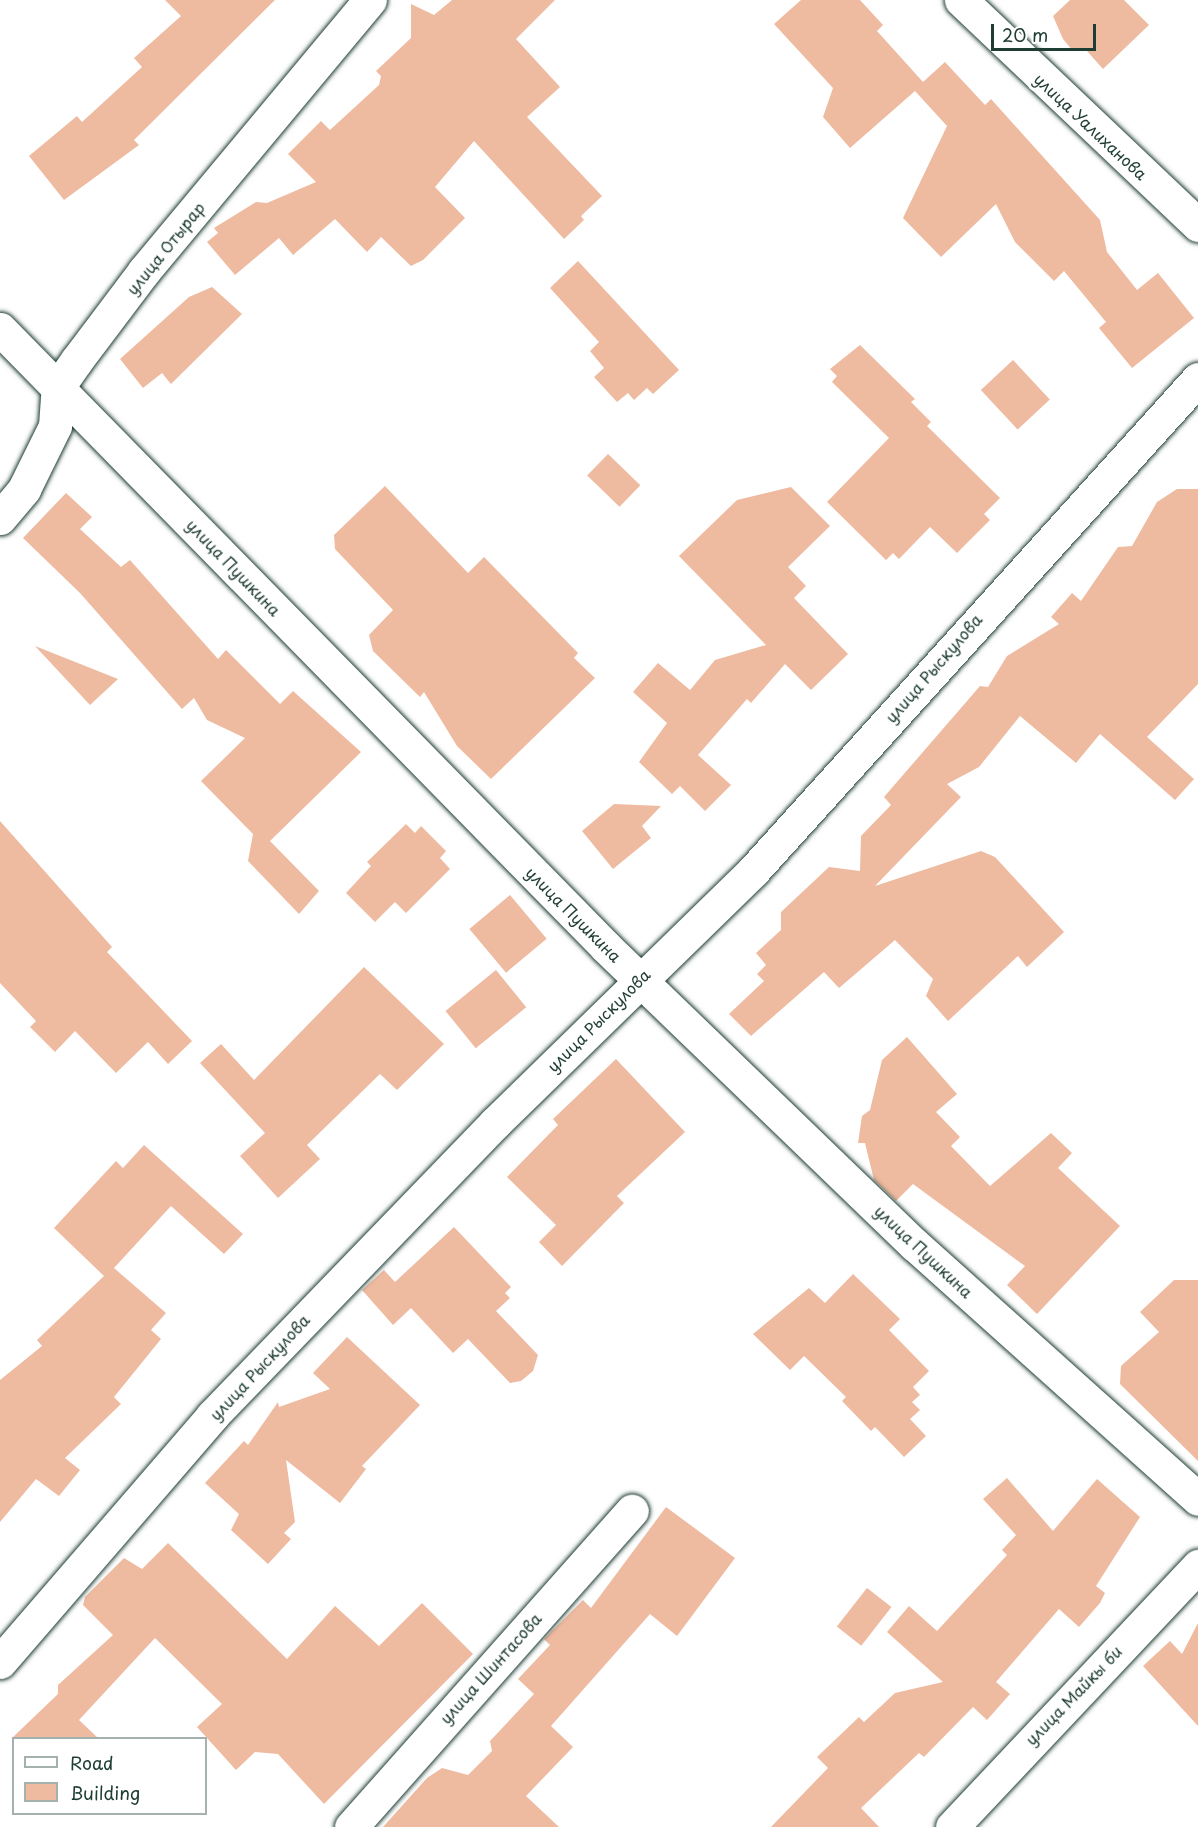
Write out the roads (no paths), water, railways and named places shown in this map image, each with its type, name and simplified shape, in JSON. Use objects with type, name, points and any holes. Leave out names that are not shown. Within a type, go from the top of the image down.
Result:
[{"type":"street","name":"улица Отырар","points":[[58,387],[144,271],[370,0]]},
{"type":"street","name":"улица Уалиханова","points":[[961,0],[1198,225]]},
{"type":"street","name":"улица Пушкина","points":[[0,329],[639,978],[915,1245],[1198,1499]]},
{"type":"street","name":"улица Рыскулова","points":[[0,1662],[212,1416],[639,978],[839,780],[1071,513],[1198,379]]},
{"type":"street","points":[[0,518],[24,489],[55,426],[58,387]]},
{"type":"street","name":"улица Шинтасова","points":[[351,1827],[632,1511]]},
{"type":"street","name":"улица Майкы би","points":[[952,1827],[1198,1566]]}]
